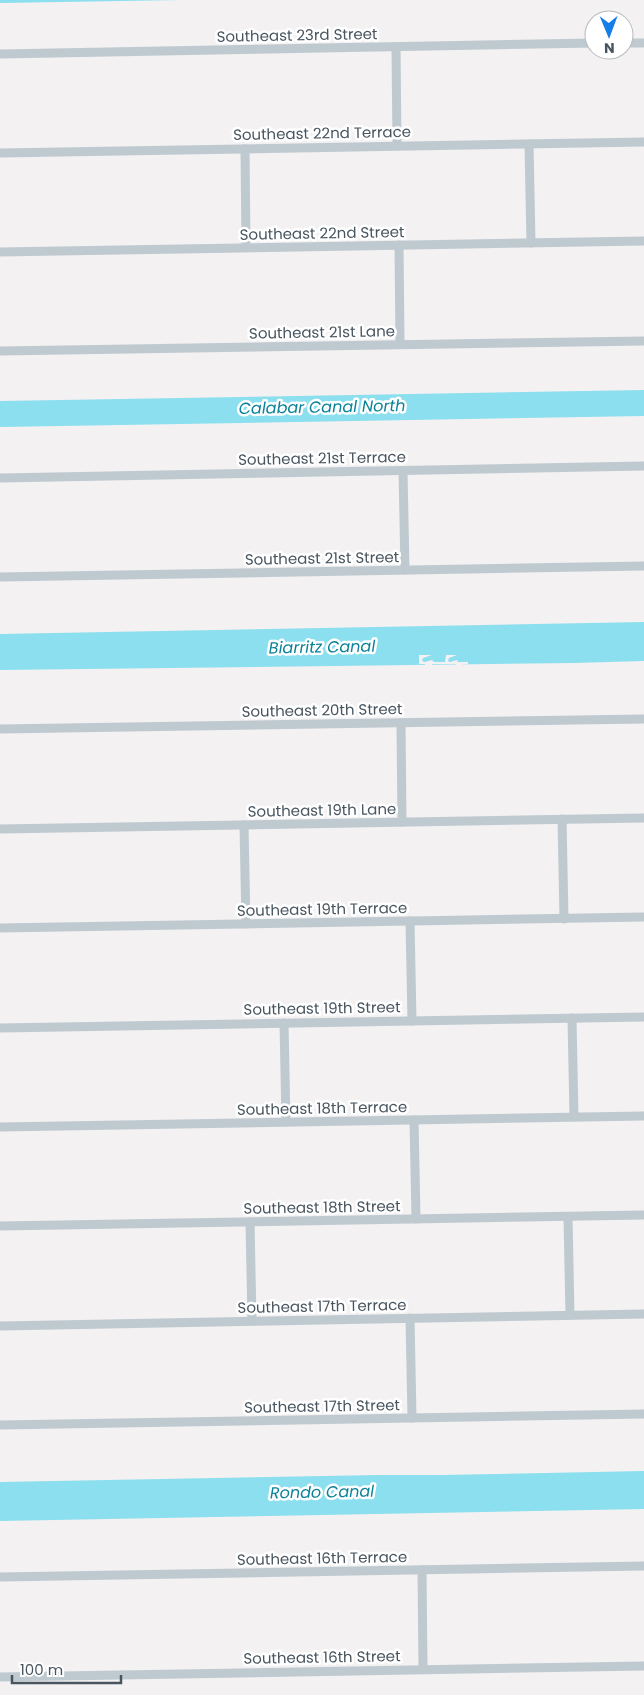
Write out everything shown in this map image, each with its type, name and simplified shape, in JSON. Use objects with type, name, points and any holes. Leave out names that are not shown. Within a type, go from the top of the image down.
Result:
[{"type":"street","name":"Southeast 23rd Street","points":[[0,54],[584,43]]},
{"type":"street","points":[[396,47],[397,145]]},
{"type":"street","name":"Southeast 22nd Terrace","points":[[0,153],[644,142]]},
{"type":"street","points":[[530,144],[531,243]]},
{"type":"street","points":[[245,149],[246,248]]},
{"type":"street","name":"Southeast 22nd Street","points":[[0,252],[644,241]]},
{"type":"street","points":[[399,245],[400,344]]},
{"type":"street","name":"Southeast 21st Lane","points":[[0,351],[644,341]]},
{"type":"street","name":"Southeast 21st Terrace","points":[[0,478],[644,466]]},
{"type":"street","points":[[403,471],[405,570]]},
{"type":"street","name":"Southeast 21st Street","points":[[0,577],[644,566]]},
{"type":"street","name":"Southeast 20th Street","points":[[0,729],[644,718]]},
{"type":"street","points":[[401,723],[402,822]]},
{"type":"street","name":"Southeast 19th Lane","points":[[0,829],[644,818]]},
{"type":"street","points":[[562,819],[564,919]]},
{"type":"street","points":[[244,825],[246,924]]},
{"type":"street","name":"Southeast 19th Terrace","points":[[0,928],[644,917]]},
{"type":"street","points":[[410,921],[412,1021]]},
{"type":"street","name":"Southeast 19th Street","points":[[0,1028],[644,1017]]},
{"type":"street","points":[[572,1018],[574,1117]]},
{"type":"street","points":[[284,1023],[286,1122]]},
{"type":"street","name":"Southeast 18th Terrace","points":[[0,1127],[644,1116]]},
{"type":"street","points":[[414,1120],[416,1219]]},
{"type":"street","name":"Southeast 18th Street","points":[[0,1226],[644,1215]]},
{"type":"street","points":[[568,1217],[570,1315]]},
{"type":"street","points":[[250,1222],[252,1321]]},
{"type":"street","name":"Southeast 17th Terrace","points":[[0,1326],[644,1314]]},
{"type":"street","points":[[410,1318],[412,1418]]},
{"type":"street","name":"Southeast 17th Street","points":[[0,1425],[644,1414]]},
{"type":"street","name":"Southeast 16th Terrace","points":[[0,1577],[644,1566]]},
{"type":"street","points":[[422,1570],[423,1669]]},
{"type":"street","name":"Southeast 16th Street","points":[[0,1677],[644,1666]]},
{"type":"water","points":[[0,0],[181,0],[0,3]]},
{"type":"water","name":"Calabar Canal North","points":[[644,390],[644,416],[0,427],[0,401]]},
{"type":"water","name":"Biarritz Canal","points":[[644,622],[644,661],[0,670],[0,634]]},
{"type":"water","name":"Rondo Canal","points":[[644,1471],[644,1509],[0,1521],[0,1482]]},
{"type":"pier","points":[[419,655],[432,655],[423,658],[422,661],[425,662],[432,660],[434,662],[445,662],[446,655],[457,655],[449,658],[448,661],[457,660],[458,662],[468,662],[468,664],[463,664],[463,666],[456,666],[456,664],[432,664],[432,666],[425,666],[425,664],[419,664]]}]
